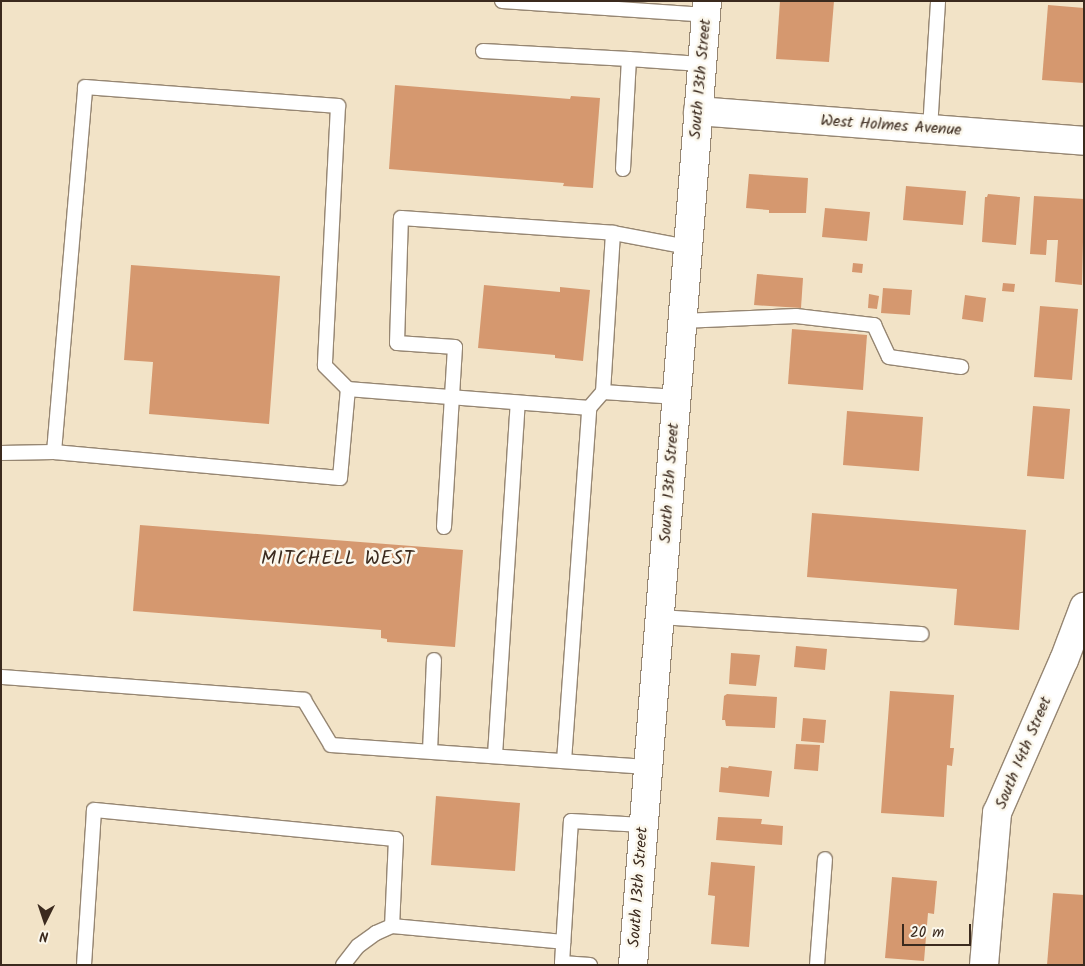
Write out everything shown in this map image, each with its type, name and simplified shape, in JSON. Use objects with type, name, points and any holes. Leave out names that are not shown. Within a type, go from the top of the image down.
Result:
[{"type":"street","name":"South 13th Street","points":[[633,965],[687,247],[707,8]]},
{"type":"street","name":"West Holmes Avenue","points":[[698,111],[1084,142]]},
{"type":"street","name":"South 14th Street","points":[[984,965],[997,813],[1074,661],[1084,607]]},
{"type":"lane","points":[[502,1],[707,8]]},
{"type":"lane","points":[[930,129],[938,1]]},
{"type":"lane","points":[[483,51],[702,64]]},
{"type":"lane","points":[[623,169],[629,59]]},
{"type":"lane","points":[[54,452],[85,87],[338,106],[324,366],[348,389],[588,408]]},
{"type":"lane","points":[[444,527],[455,347],[397,343],[401,218],[613,233],[687,247]]},
{"type":"lane","points":[[564,761],[588,408],[603,392],[613,233]]},
{"type":"lane","points":[[682,321],[796,316],[874,325],[889,357],[961,367]]},
{"type":"lane","points":[[1,454],[54,452],[340,478],[348,389]]},
{"type":"lane","points":[[603,392],[676,397]]},
{"type":"lane","points":[[495,755],[518,403]]},
{"type":"lane","points":[[659,617],[921,634]]},
{"type":"lane","points":[[430,751],[434,660]]},
{"type":"lane","points":[[1,677],[304,700],[331,745],[647,767]]},
{"type":"lane","points":[[84,965],[94,810],[396,838],[392,926]]},
{"type":"lane","points":[[590,965],[562,963],[571,821],[643,824]]},
{"type":"lane","points":[[817,965],[825,859]]},
{"type":"lane","points":[[343,965],[358,946],[376,933],[392,926],[563,942]]},
{"type":"building","points":[[780,1],[834,1],[829,62],[776,59]]},
{"type":"building","points":[[1048,5],[1084,8],[1084,83],[1042,80]]},
{"type":"building","points":[[395,85],[570,99],[571,96],[600,98],[593,188],[563,186],[564,183],[389,169]]},
{"type":"building","points":[[749,174],[808,178],[806,213],[769,213],[769,210],[746,208]]},
{"type":"building","points":[[906,186],[966,191],[963,225],[903,220]]},
{"type":"building","points":[[988,194],[1020,197],[1016,245],[982,242],[985,197]]},
{"type":"building","points":[[1034,196],[1084,199],[1082,285],[1055,282],[1058,240],[1047,240],[1046,255],[1030,254]]},
{"type":"building","points":[[825,208],[870,212],[867,241],[822,237]]},
{"type":"building","points":[[853,263],[863,264],[862,273],[852,272]]},
{"type":"building","points":[[131,265],[280,276],[269,424],[149,414],[153,362],[124,360]]},
{"type":"building","points":[[757,274],[803,278],[801,308],[754,305]]},
{"type":"building","points":[[1003,283],[1015,284],[1014,292],[1002,291]]},
{"type":"building","points":[[484,285],[560,292],[560,287],[590,290],[583,361],[555,358],[555,355],[478,348]]},
{"type":"building","points":[[883,288],[912,290],[910,315],[881,313]]},
{"type":"building","points":[[869,294],[879,296],[877,309],[868,308]]},
{"type":"building","points":[[965,295],[986,298],[983,322],[962,319]]},
{"type":"building","points":[[1040,306],[1078,309],[1072,380],[1034,377]]},
{"type":"building","points":[[792,329],[867,335],[863,390],[788,384]]},
{"type":"building","points":[[1033,406],[1070,409],[1064,479],[1027,476]]},
{"type":"building","points":[[847,411],[923,417],[919,471],[843,465]]},
{"type":"building","points":[[812,513],[1026,530],[1019,630],[954,625],[957,589],[807,577]]},
{"type":"building","points":[[140,525],[463,550],[455,647],[387,642],[387,639],[381,638],[381,630],[133,611]]},
{"type":"building","points":[[796,646],[827,649],[825,670],[794,667]]},
{"type":"building","points":[[731,653],[760,655],[756,686],[729,684]]},
{"type":"building","points":[[890,691],[954,695],[950,748],[954,748],[952,766],[947,765],[944,817],[881,813]]},
{"type":"building","points":[[727,694],[777,697],[775,728],[726,726],[725,720],[722,720],[724,696]]},
{"type":"building","points":[[803,718],[826,720],[824,743],[801,741]]},
{"type":"building","points":[[796,744],[820,745],[818,771],[794,769]]},
{"type":"building","points":[[729,766],[772,771],[769,797],[719,792],[721,767],[728,768]]},
{"type":"building","points":[[436,796],[520,803],[515,871],[431,865]]},
{"type":"building","points":[[718,817],[762,819],[761,824],[783,826],[782,845],[716,840]]},
{"type":"building","points":[[711,862],[755,866],[749,947],[711,944],[715,896],[708,895]]},
{"type":"building","points":[[892,877],[937,881],[934,914],[928,913],[924,961],[885,958]]},
{"type":"building","points":[[1053,893],[1084,895],[1084,965],[1047,965]]},
{"type":"district","name":"MITCHELL WEST","points":[[338,560]]}]
